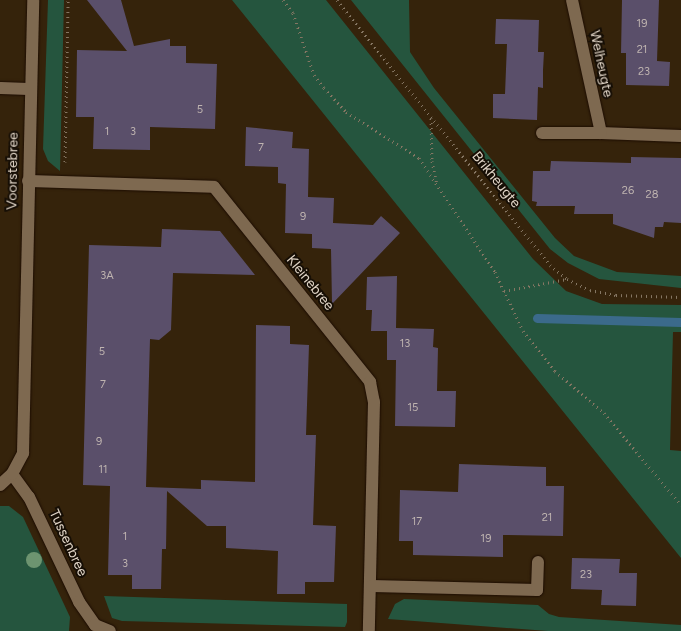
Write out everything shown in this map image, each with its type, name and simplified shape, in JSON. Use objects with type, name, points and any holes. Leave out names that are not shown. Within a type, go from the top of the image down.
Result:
[{"type":"street","name":"Voorstebree","points":[[0,485],[12,474],[23,453],[29,89],[33,0]]},
{"type":"street","name":"Welheugte","points":[[572,0],[601,133]]},
{"type":"street","points":[[0,88],[29,89]]},
{"type":"street","points":[[542,133],[681,136]]},
{"type":"street","name":"Kleinebree","points":[[28,181],[214,188],[370,382],[374,402],[372,586],[369,631]]},
{"type":"street","name":"Tussenbree","points":[[12,474],[30,496],[92,628],[110,631]]},
{"type":"street","points":[[372,586],[537,590],[538,562]]},
{"type":"path","points":[[64,182],[68,0]]},
{"type":"path","points":[[283,0],[293,13],[314,75],[324,88],[346,112],[420,158],[504,291],[523,332],[550,364],[604,413],[681,505]]},
{"type":"path","name":"Brikheugte","points":[[337,0],[550,265],[567,279],[590,290],[616,295],[681,297]]},
{"type":"path","points":[[431,117],[432,161],[438,187]]},
{"type":"path","points":[[504,291],[567,279]]},
{"type":"green space","points":[[48,0],[64,0],[60,171],[48,161],[43,149]]},
{"type":"green space","points":[[232,0],[326,0],[533,259],[566,291],[602,304],[681,305],[681,332],[673,332],[670,450],[681,451],[681,558]]},
{"type":"green space","points":[[351,0],[409,0],[410,52],[434,88],[555,238],[574,256],[617,272],[681,276],[681,288],[599,279],[568,263],[550,249]]},
{"type":"green space","points":[[0,506],[9,506],[23,517],[70,617],[69,631],[0,631]]},
{"type":"green space","points":[[104,596],[347,604],[347,622],[345,627],[122,621],[112,618]]},
{"type":"green space","points":[[404,599],[538,605],[549,614],[559,617],[681,625],[681,631],[548,631],[388,619],[395,604]]},
{"type":"building","points":[[87,0],[121,0],[134,46],[170,39],[170,46],[186,46],[186,63],[217,64],[215,129],[150,127],[150,150],[93,149],[94,117],[76,117],[77,50],[127,51]]},
{"type":"building","points":[[622,0],[659,0],[657,61],[670,62],[669,86],[626,85],[626,53],[621,53]]},
{"type":"building","points":[[496,19],[539,20],[538,52],[544,52],[543,88],[538,87],[537,120],[493,118],[493,94],[505,94],[507,44],[495,44]]},
{"type":"building","points":[[246,127],[293,132],[292,148],[309,149],[308,197],[334,198],[333,223],[373,225],[381,216],[400,233],[332,304],[331,249],[312,248],[312,234],[285,233],[286,184],[278,183],[278,167],[245,166]]},
{"type":"building","points":[[631,157],[681,158],[681,223],[664,222],[663,227],[655,227],[654,238],[613,224],[613,214],[574,214],[575,206],[536,206],[537,202],[532,201],[533,171],[550,171],[551,161],[631,163]]},
{"type":"building","points":[[162,229],[220,231],[255,275],[173,273],[171,330],[159,340],[150,339],[146,487],[201,489],[201,480],[255,482],[256,325],[290,326],[290,344],[309,345],[306,435],[316,435],[313,525],[336,526],[334,582],[305,582],[305,594],[277,594],[278,551],[226,548],[226,526],[207,526],[167,491],[166,549],[162,549],[161,589],[132,589],[132,575],[108,575],[110,486],[83,485],[89,245],[161,247]]},
{"type":"building","points":[[397,276],[396,328],[434,329],[433,347],[438,348],[437,391],[456,391],[455,427],[395,426],[396,360],[387,360],[387,331],[371,331],[372,310],[366,310],[367,277]]},
{"type":"building","points":[[459,464],[546,467],[546,486],[564,486],[563,536],[503,535],[503,557],[413,555],[413,541],[399,541],[400,490],[458,492]]},
{"type":"building","points":[[572,558],[620,559],[619,573],[637,573],[636,606],[601,605],[602,590],[571,589]]},
{"type":"waterway","points":[[537,318],[681,322]]}]
